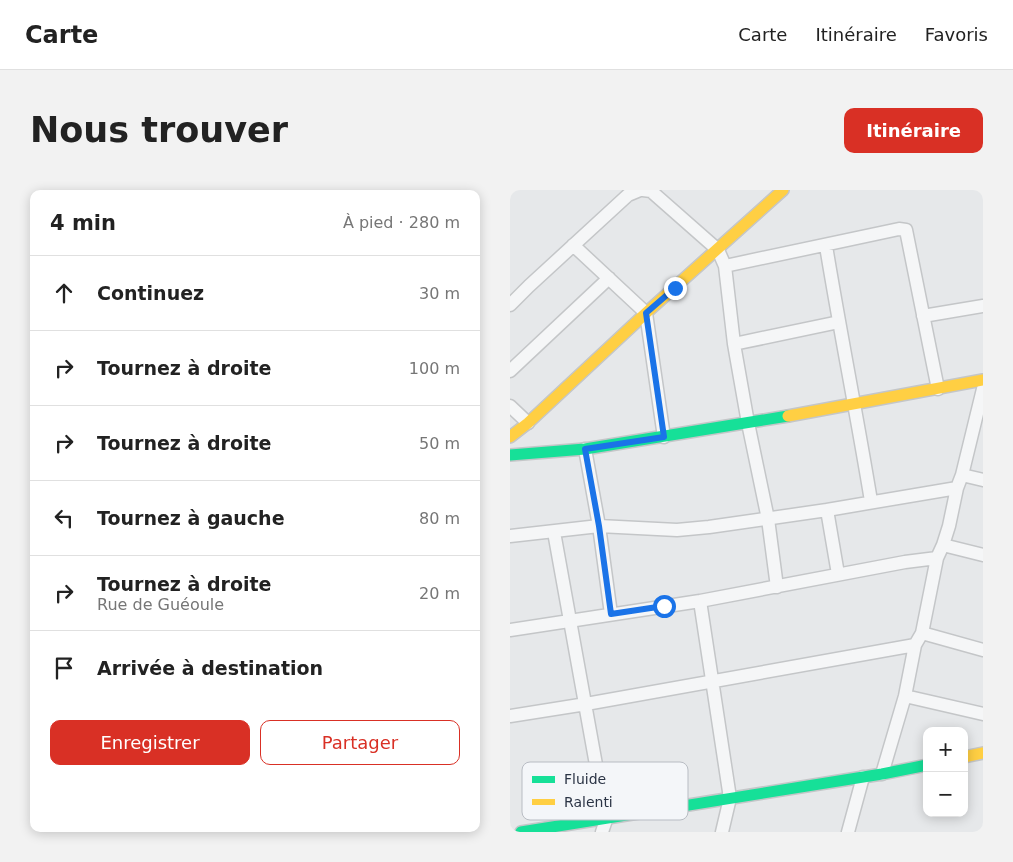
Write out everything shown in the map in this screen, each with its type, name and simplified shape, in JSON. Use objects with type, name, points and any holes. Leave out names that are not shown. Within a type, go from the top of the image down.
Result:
[{"type":"street","points":[[510,305],[628,195],[641,190],[652,191],[718,250],[725,266],[734,344],[768,519],[778,587]]},
{"type":"street","points":[[510,437],[528,423],[646,313],[783,190]]},
{"type":"street","points":[[725,266],[899,229],[906,230],[938,389]]},
{"type":"street","points":[[574,245],[646,313],[664,437]]},
{"type":"street","points":[[826,246],[871,501]]},
{"type":"street","points":[[510,371],[609,278]]},
{"type":"street","points":[[923,316],[983,306]]},
{"type":"street","points":[[734,344],[839,322]]},
{"type":"street","points":[[510,455],[585,449],[664,437],[855,405],[983,380]]},
{"type":"street","points":[[882,774],[905,696],[915,645],[922,633],[937,558],[944,545],[983,389]]},
{"type":"street","points":[[510,406],[528,423]]},
{"type":"street","points":[[585,449],[599,526],[611,614]]},
{"type":"street","points":[[962,474],[983,480]]},
{"type":"street","points":[[510,536],[599,526],[678,530],[768,519],[957,488]]},
{"type":"street","points":[[826,510],[838,574]]},
{"type":"street","points":[[554,532],[586,704],[595,762]]},
{"type":"street","points":[[944,545],[983,556]]},
{"type":"street","points":[[510,630],[778,587],[838,574],[937,558]]},
{"type":"street","points":[[700,600],[730,798],[722,832]]},
{"type":"street","points":[[922,633],[983,650]]},
{"type":"street","points":[[510,716],[915,645]]},
{"type":"street","points":[[905,696],[983,714]]},
{"type":"street","points":[[968,756],[983,753]]},
{"type":"street","points":[[688,807],[730,798],[923,766]]},
{"type":"street","points":[[848,832],[863,777]]},
{"type":"street","points":[[521,832],[604,826],[631,820]]},
{"type":"traffic: fast","points":[[510,455],[585,449],[788,416]]},
{"type":"traffic: fast","points":[[688,805],[923,766]]},
{"type":"traffic: fast","points":[[521,832],[596,820]]},
{"type":"traffic: slow","points":[[510,437],[528,423],[646,313],[783,190]]},
{"type":"traffic: slow","points":[[788,416],[983,380]]},
{"type":"traffic: slow","points":[[968,756],[983,753]]},
{"type":"route","points":[[664,606],[611,614],[599,526],[585,449],[664,437],[646,313],[675,288]]}]
